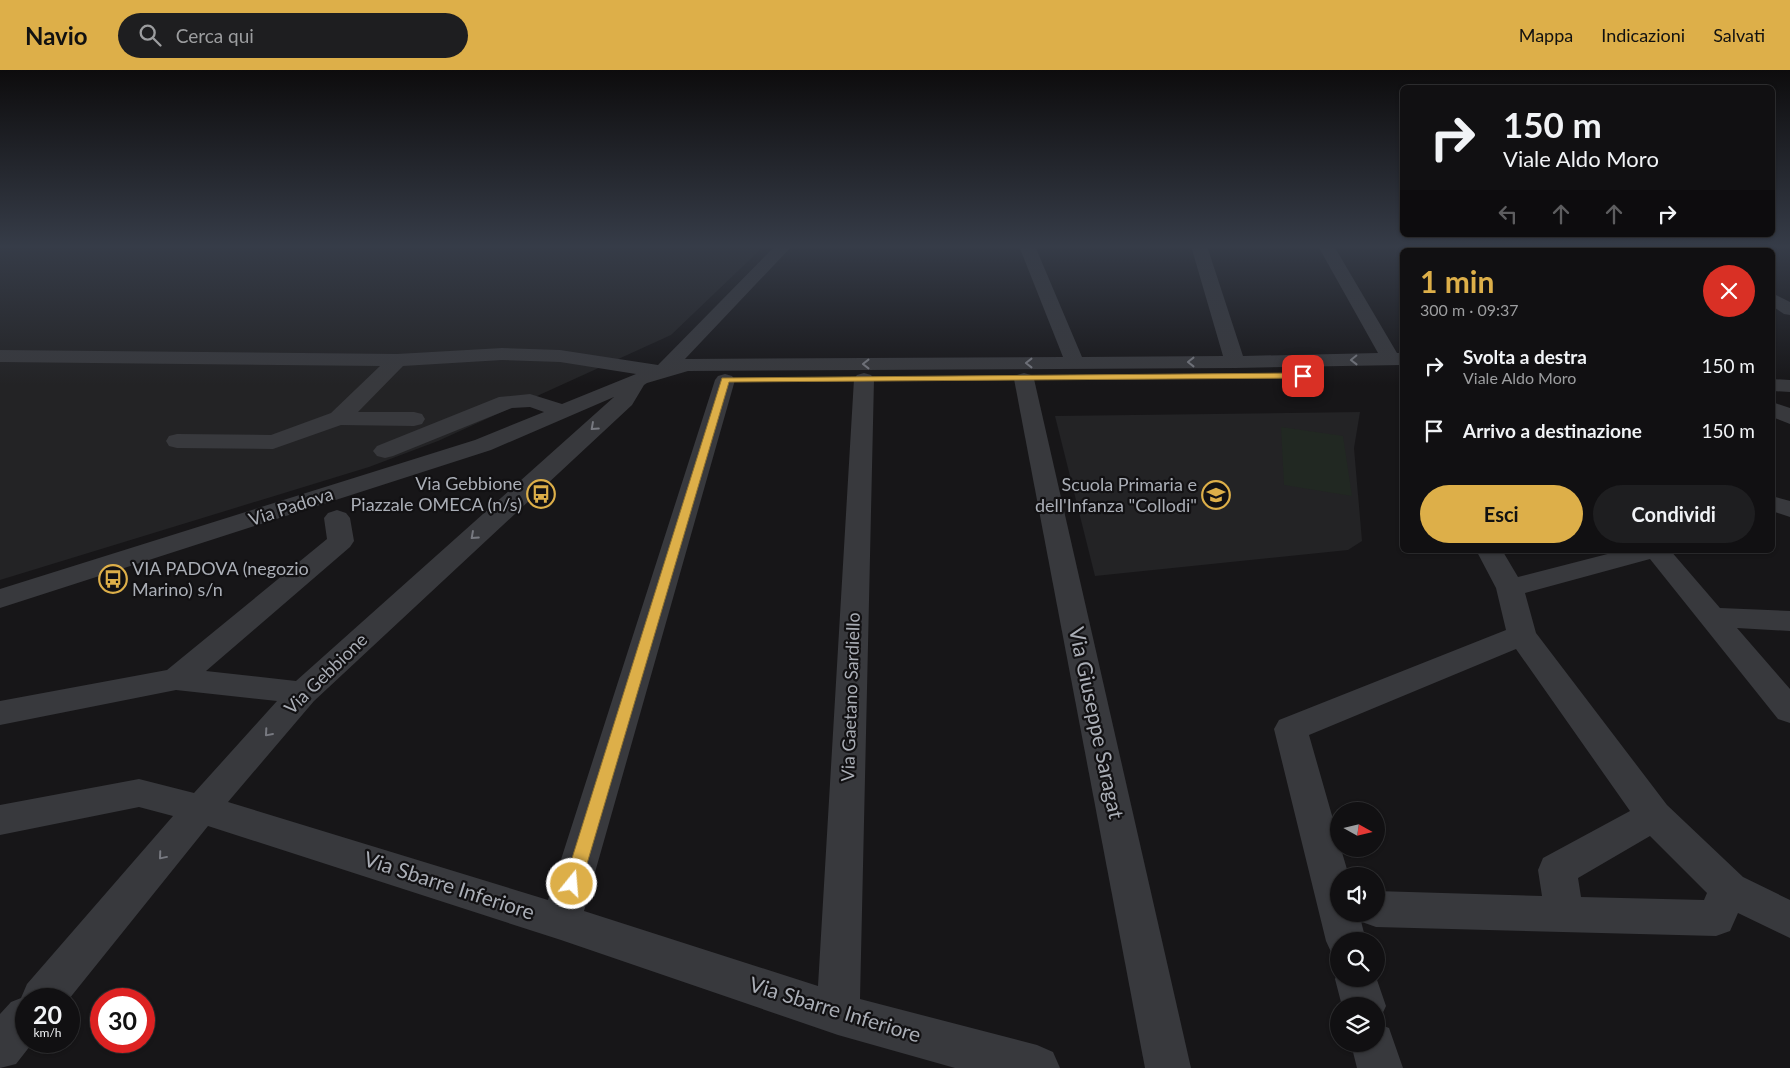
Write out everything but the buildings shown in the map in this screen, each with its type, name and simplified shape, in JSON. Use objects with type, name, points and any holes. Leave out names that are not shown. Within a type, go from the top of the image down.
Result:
[{"type":"street","name":"Via Gebbione","points":[[51,988],[201,809],[303,693],[624,400],[736,293]]},
{"type":"street","points":[[1046,293],[1075,363]]},
{"type":"street","points":[[1213,293],[1235,362]]},
{"type":"street","points":[[0,356],[397,360],[502,354],[560,356],[678,379],[725,380],[1024,379],[1399,364],[1355,293]]},
{"type":"street","points":[[1775,300],[1790,310]]},
{"type":"street","points":[[339,418],[397,360]]},
{"type":"street","name":"Via Padova","points":[[0,600],[483,445],[651,375],[687,364],[1235,362],[1399,364]]},
{"type":"street","points":[[1775,374],[1790,374]]},
{"type":"street","name":"Via Gaetano Sardiello","points":[[838,1014],[864,379]]},
{"type":"street","name":"Via Giuseppe Saragat","points":[[1024,379],[1168,1068]]},
{"type":"street","points":[[561,922],[725,380]]},
{"type":"street","points":[[1775,385],[1790,386]]},
{"type":"street","points":[[385,451],[507,402],[522,399],[532,400],[564,412]]},
{"type":"street","points":[[1775,410],[1790,417]]},
{"type":"street","points":[[177,441],[273,442],[339,418],[414,419]]},
{"type":"street","points":[[1775,504],[1790,509]]},
{"type":"street","points":[[176,679],[341,541],[337,518]]},
{"type":"street","points":[[1491,553],[1510,588],[1522,635],[1654,816],[1729,889],[1790,920]]},
{"type":"street","points":[[1510,588],[1644,553]]},
{"type":"street","points":[[1658,553],[1790,711]]},
{"type":"street","points":[[1712,617],[1790,621]]},
{"type":"street","points":[[1330,879],[1290,729],[1522,635]]},
{"type":"street","points":[[0,713],[176,679],[303,693]]},
{"type":"street","name":"Via Sbarre Inferiore","points":[[0,820],[140,793],[201,809],[561,922],[838,1014],[1037,1068]]},
{"type":"street","points":[[1565,914],[1557,870],[1654,816]]},
{"type":"street","points":[[1385,909],[1716,918],[1729,889]]},
{"type":"street","points":[[0,1048],[15,1030]]},
{"type":"street","points":[[1375,1052],[1380,1068]]},
{"type":"shaded area","points":[[0,293],[715,293],[671,335],[438,441],[369,467],[0,580]]},
{"type":"shaded area","name":"Scuola Primaria e dell'Infanza \"Collodi\"","points":[[1360,412],[1354,448],[1362,541],[1348,550],[1095,576],[1055,416]]},
{"type":"shaded area","points":[[1281,427],[1343,436],[1352,496],[1284,485]]},
{"type":"place","name":"Via Gebbione Piazzale OMECA (n/s)","points":[[541,494]]},
{"type":"place","name":"Scuola Primaria e dell'Infanza \"Collodi\"","points":[[1216,495]]},
{"type":"place","name":"VIA PADOVA (negozio Marino) s/n","points":[[113,579]]},
{"type":"route","points":[[572,884],[725,380],[1303,376]]}]
